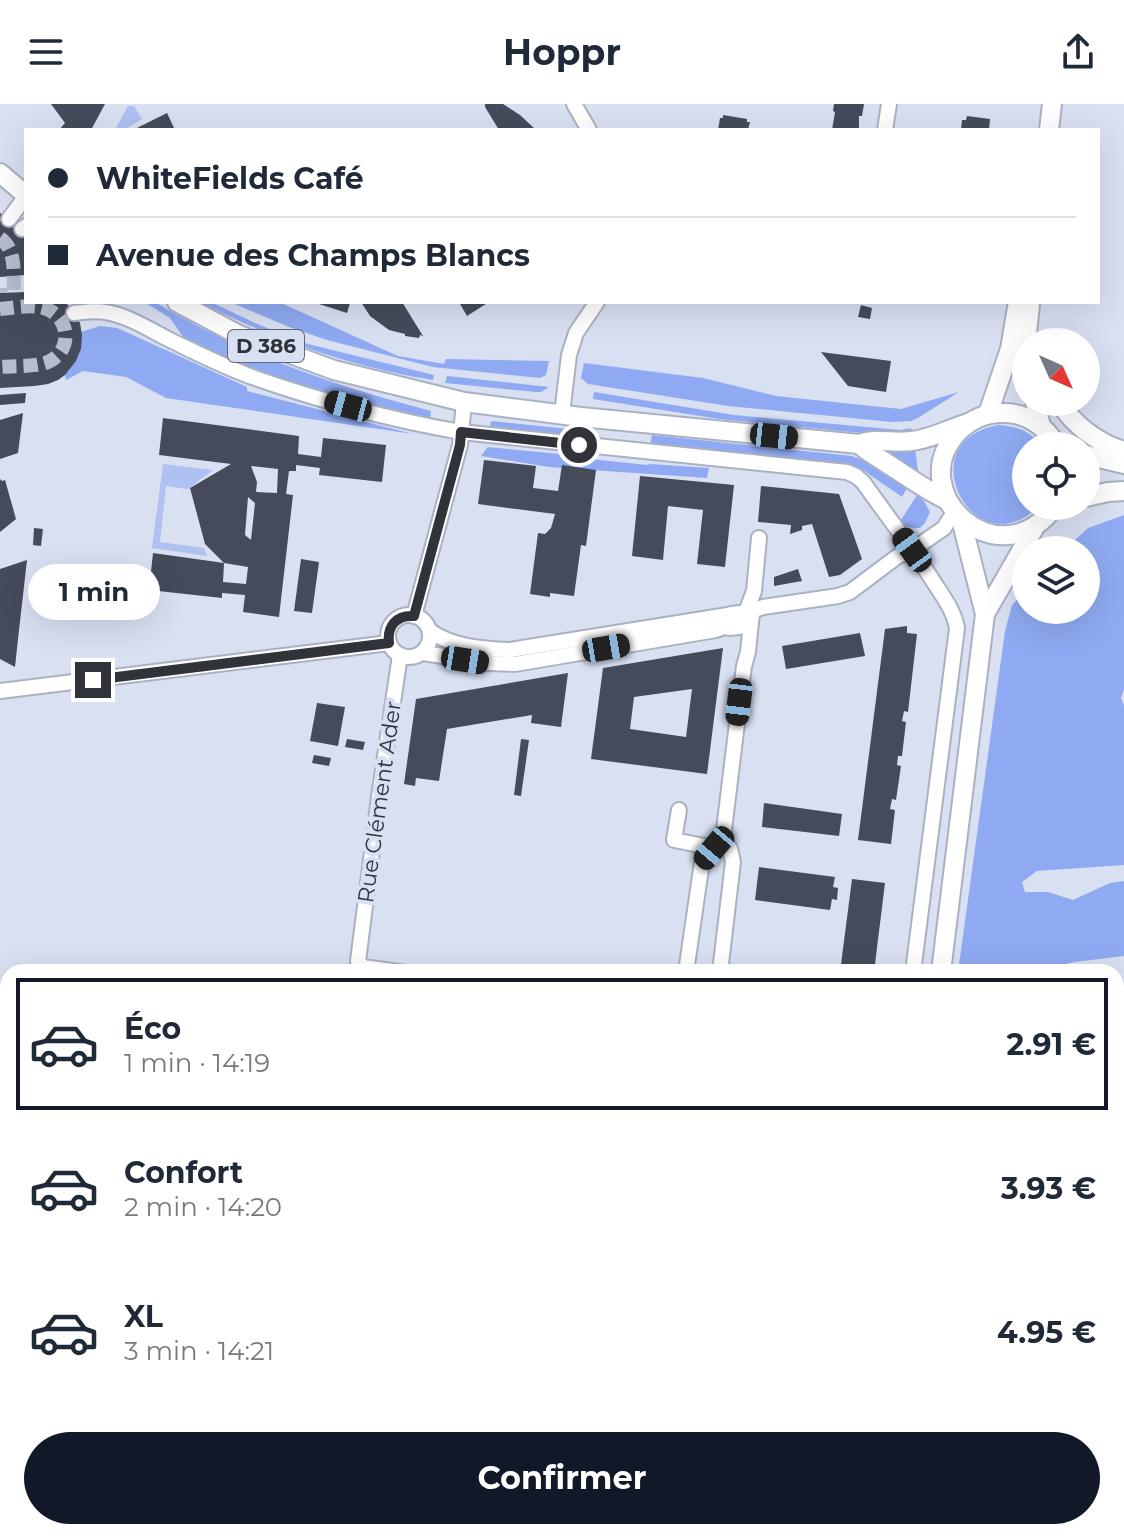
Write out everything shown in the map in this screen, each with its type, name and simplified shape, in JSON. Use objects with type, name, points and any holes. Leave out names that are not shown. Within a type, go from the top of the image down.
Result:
[{"type":"main road","points":[[1049,128],[1052,104]]},
{"type":"main road","points":[[0,173],[24,193]]},
{"type":"main road","name":"D 386","points":[[181,304],[239,335],[334,370],[464,402],[859,444],[871,440],[901,443],[918,440],[968,423]]},
{"type":"main road","points":[[988,414],[1010,349],[1018,304]]},
{"type":"main road","points":[[1028,328],[1031,304]]},
{"type":"main road","points":[[1038,328],[1039,304]]},
{"type":"main road","points":[[985,614],[954,510],[942,483],[943,459],[956,434],[968,423],[988,414],[1016,414],[1029,418],[1046,432]]},
{"type":"main road","points":[[1070,416],[1093,437],[1124,451]]},
{"type":"main road","points":[[859,444],[954,510],[972,527],[984,532],[1011,535],[1024,532],[1042,520]]},
{"type":"main road","points":[[1100,458],[1124,464]]},
{"type":"main road","points":[[1100,495],[1124,491]]},
{"type":"main road","points":[[942,964],[985,614],[1036,525]]},
{"type":"street","points":[[574,104],[588,128]]},
{"type":"street","points":[[885,128],[889,104]]},
{"type":"street","points":[[9,219],[24,198]]},
{"type":"street","points":[[562,414],[569,355],[576,333],[596,304]]},
{"type":"street","points":[[74,313],[105,312],[134,322],[206,358],[256,378],[432,427],[847,472],[856,476],[912,550],[956,618],[914,964]]},
{"type":"street","points":[[414,616],[455,466],[464,402]]},
{"type":"street","points":[[728,623],[716,630],[515,664],[423,653],[412,657],[400,655],[389,643],[393,623],[405,616],[422,620],[430,631],[449,642],[510,650],[728,623],[739,627],[749,615],[763,607],[850,592],[898,556],[944,528],[954,510]]},
{"type":"street","points":[[687,964],[702,862],[718,843],[748,652],[749,615],[759,538]]},
{"type":"street","points":[[728,623],[744,666]]},
{"type":"street","points":[[423,653],[430,641],[430,631]]},
{"type":"street","points":[[0,691],[389,643]]},
{"type":"street","name":"Rue Clément Ader","points":[[359,964],[400,655]]},
{"type":"street","points":[[679,810],[674,840],[718,843],[730,849],[733,862],[721,964]]},
{"type":"shaded area","points":[[128,106],[134,106],[142,119],[127,128],[116,128]]},
{"type":"shaded area","points":[[147,304],[158,304],[220,337],[288,366],[431,411],[430,419],[309,388],[214,354],[186,341],[170,318]]},
{"type":"shaded area","points":[[204,304],[215,304],[308,344],[434,375],[433,380],[343,360],[256,328]]},
{"type":"shaded area","points":[[235,304],[283,304],[398,356],[444,364],[446,359],[549,361],[546,375],[540,378],[433,367],[289,327]]},
{"type":"shaded area","points":[[100,326],[117,328],[247,387],[247,391],[413,434],[166,398],[126,377],[83,371],[66,380],[65,375],[79,355],[81,332]]},
{"type":"shaded area","points":[[584,363],[703,378],[776,396],[901,409],[959,392],[918,418],[892,422],[728,406],[588,384],[581,378]]},
{"type":"shaded area","points":[[447,376],[549,387],[536,392],[445,383]]},
{"type":"shaded area","points":[[594,392],[734,415],[900,430],[911,428],[913,435],[902,437],[719,419],[593,399]]},
{"type":"shaded area","points":[[491,421],[578,430],[576,437],[490,429]]},
{"type":"shaded area","points":[[999,425],[1025,432],[1012,432],[1012,520],[1018,520],[1015,522],[992,523],[973,513],[960,496],[954,474],[957,453],[971,435]]},
{"type":"shaded area","points":[[652,435],[852,456],[873,464],[907,488],[902,497],[860,468],[847,464],[650,446]]},
{"type":"shaded area","points":[[488,447],[647,465],[709,468],[707,478],[549,467],[481,456]]},
{"type":"shaded area","points":[[915,448],[916,474],[884,449]]},
{"type":"shaded area","points":[[163,464],[213,470],[188,489],[166,486],[160,542],[204,548],[207,556],[152,548]]},
{"type":"shaded area","points":[[917,495],[930,512],[920,528],[909,527],[901,520]]},
{"type":"shaded area","points":[[1124,515],[1124,689],[1121,698],[1124,705],[1124,865],[1037,871],[1022,882],[1025,892],[1048,892],[1073,900],[1110,883],[1124,881],[1124,956],[1067,964],[959,964],[1005,631],[1012,605],[1012,624],[1100,624],[1100,536],[1079,536],[1088,528]]},
{"type":"building","points":[[51,104],[105,104],[92,128],[61,128],[65,123]]},
{"type":"building","points":[[485,104],[503,104],[534,128],[498,128]]},
{"type":"building","points":[[834,104],[864,104],[862,116],[859,116],[859,128],[832,128]]},
{"type":"building","points":[[167,113],[174,128],[137,128]]},
{"type":"building","points":[[723,115],[747,119],[750,122],[748,128],[718,128],[720,118]]},
{"type":"building","points":[[967,116],[990,119],[989,128],[961,128],[962,120],[966,120]]},
{"type":"building","points":[[0,213],[24,231],[24,275],[0,277]]},
{"type":"building","points":[[24,292],[24,304],[69,306],[80,323],[82,335],[76,361],[65,375],[48,384],[0,388],[0,293]]},
{"type":"building","points":[[319,304],[350,304],[347,313]]},
{"type":"building","points":[[362,304],[403,304],[423,336],[405,336],[389,330],[370,316]]},
{"type":"building","points":[[460,304],[486,304],[467,316]]},
{"type":"building","points":[[861,305],[872,308],[870,319],[858,317]]},
{"type":"building","points":[[821,352],[891,361],[886,392],[848,386]]},
{"type":"building","points":[[26,393],[25,403],[0,405],[0,395]]},
{"type":"building","points":[[23,413],[18,453],[0,459],[0,420]]},
{"type":"building","points":[[163,418],[299,436],[298,454],[321,457],[323,438],[386,445],[382,482],[319,475],[320,468],[296,465],[296,471],[289,471],[286,494],[293,495],[279,617],[243,612],[245,595],[222,593],[222,598],[149,590],[153,553],[224,563],[205,544],[190,488],[231,464],[159,455]],"holes":[[[251,466],[278,469],[277,493],[256,492],[257,482]],[[248,497],[255,503],[251,540],[245,535]],[[224,563],[248,567],[246,584],[223,582]]]},
{"type":"building","points":[[484,460],[536,466],[533,488],[558,491],[562,465],[596,470],[586,546],[581,545],[574,596],[530,594],[538,533],[545,534],[551,528],[555,514],[478,504]]},
{"type":"building","points":[[640,476],[734,485],[725,567],[697,564],[703,510],[668,506],[663,560],[632,556]]},
{"type":"building","points":[[0,479],[5,480],[16,519],[0,532]]},
{"type":"building","points":[[761,486],[839,494],[862,559],[840,575],[829,577],[812,524],[790,534],[791,525],[758,522]]},
{"type":"building","points":[[34,528],[43,529],[41,546],[33,545]]},
{"type":"building","points":[[301,559],[319,562],[312,613],[294,611]]},
{"type":"building","points":[[27,560],[15,667],[0,659],[0,569]]},
{"type":"building","points":[[798,569],[802,581],[774,586],[774,577]]},
{"type":"building","points":[[907,626],[907,633],[917,634],[908,712],[904,711],[902,721],[906,722],[902,756],[898,756],[897,765],[901,766],[896,800],[892,799],[890,809],[895,810],[891,844],[858,840],[885,629]]},
{"type":"building","points":[[860,633],[865,656],[786,669],[782,646]]},
{"type":"building","points":[[723,648],[707,774],[591,759],[603,668]],"holes":[[[692,689],[686,737],[630,729],[634,697]]]},
{"type":"building","points":[[568,673],[561,727],[531,723],[532,715],[447,729],[439,781],[416,778],[415,786],[404,784],[416,699]]},
{"type":"building","points":[[317,703],[345,707],[338,746],[310,741]]},
{"type":"building","points":[[347,739],[365,742],[363,750],[345,747]]},
{"type":"building","points":[[521,739],[529,740],[521,796],[514,795]]},
{"type":"building","points":[[314,755],[331,758],[329,766],[312,763]]},
{"type":"building","points":[[764,803],[842,814],[839,836],[762,827]]},
{"type":"building","points":[[759,867],[835,877],[833,887],[838,888],[837,900],[832,899],[830,910],[755,900]]},
{"type":"building","points":[[852,879],[885,883],[875,964],[841,964]]},
{"type":"tunnel","points":[[0,238],[12,255],[14,292]]},
{"type":"tunnel","points":[[0,288],[0,293]]},
{"type":"tunnel","points":[[0,309],[44,308],[59,318],[65,333],[62,349],[50,361],[0,367]]},
{"type":"route","points":[[93,680],[389,643],[389,631],[396,619],[414,616],[461,432],[579,445]]}]
